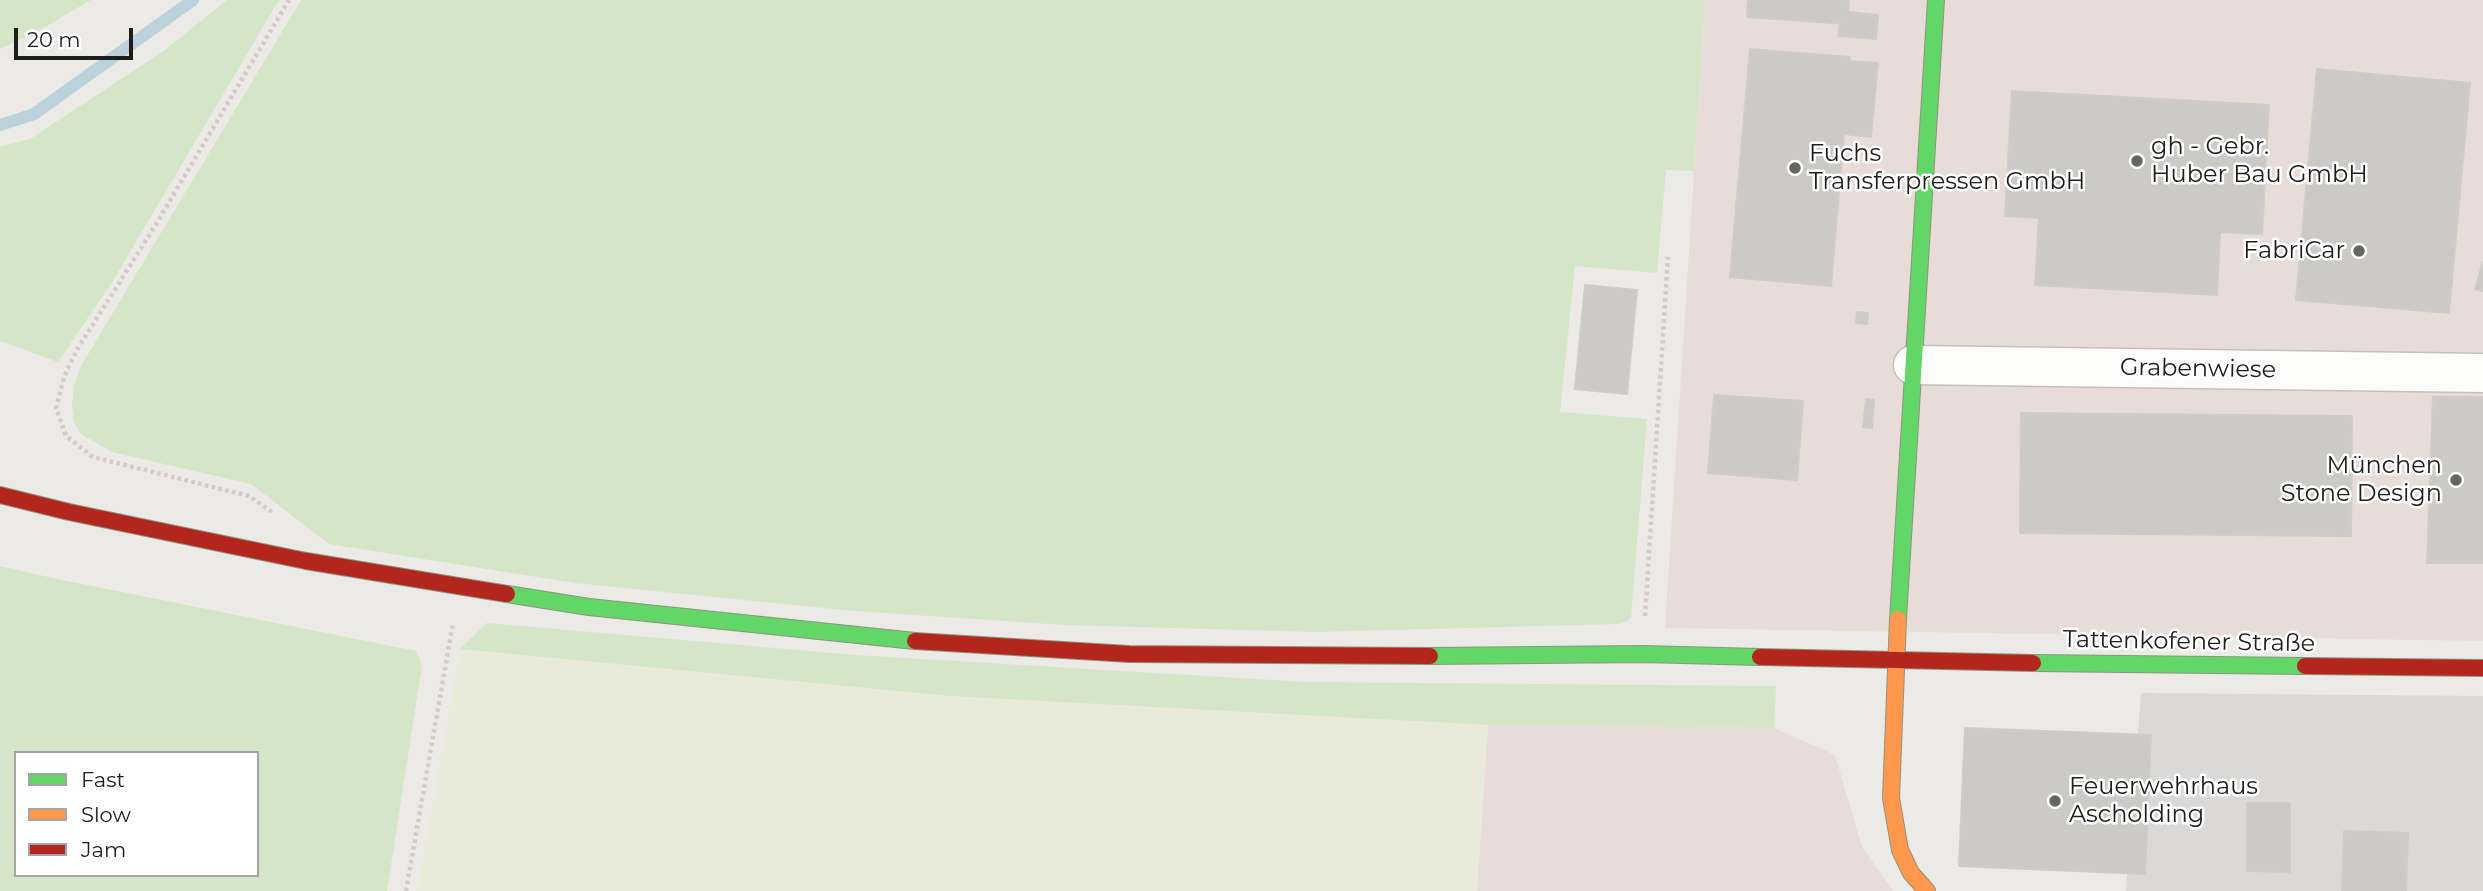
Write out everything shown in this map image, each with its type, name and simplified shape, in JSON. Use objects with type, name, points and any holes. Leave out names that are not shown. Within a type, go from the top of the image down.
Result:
[{"type":"main road","points":[[1927,891],[1911,873],[1900,850],[1891,798],[1895,661],[1936,0]]},
{"type":"main road","name":"Tattenkofener Straße","points":[[0,495],[68,512],[306,561],[589,607],[917,641],[1129,654],[1643,654],[1895,661],[2483,668]]},
{"type":"street","name":"Grabenwiese","points":[[1913,366],[2483,373]]},
{"type":"path","points":[[289,0],[155,226],[78,348],[64,377],[56,408],[66,436],[93,457],[249,496],[292,526],[306,561]]},
{"type":"path","points":[[1643,654],[1668,257]]},
{"type":"path","points":[[406,891],[459,586]]},
{"type":"shaded area","points":[[1705,0],[2483,0],[2483,397],[2433,397],[2427,562],[2483,563],[2483,641],[1665,628]]},
{"type":"shaded area","points":[[2141,693],[2483,696],[2483,891],[2126,891]]},
{"type":"shaded area","points":[[1488,725],[1774,728],[1835,755],[1862,847],[1893,891],[1477,891]]},
{"type":"green space","points":[[0,0],[91,0],[33,34],[0,49]]},
{"type":"green space","points":[[227,0],[279,0],[111,284],[58,362],[0,341],[0,147],[30,139],[165,50]]},
{"type":"green space","points":[[301,0],[1705,0],[1694,171],[1666,170],[1657,273],[1575,266],[1560,412],[1647,419],[1631,617],[1618,624],[1316,632],[1064,625],[854,611],[575,583],[329,544],[251,484],[112,452],[81,434],[74,422],[74,385],[81,366]]},
{"type":"green space","points":[[0,566],[416,651],[422,665],[387,891],[0,891]]},
{"type":"green space","points":[[487,623],[856,655],[1305,682],[1776,686],[1774,728],[1488,725],[950,696],[460,649]]},
{"type":"green space","points":[[460,649],[950,696],[1488,725],[1477,891],[417,891]]},
{"type":"building","points":[[1748,0],[1849,0],[1847,24],[1747,17]]},
{"type":"building","points":[[1848,12],[1878,15],[1876,39],[1838,36],[1840,23],[1847,24]]},
{"type":"building","points":[[1750,49],[1850,57],[1850,61],[1878,63],[1871,137],[1844,134],[1831,286],[1730,277]]},
{"type":"building","points":[[2317,69],[2470,83],[2449,313],[2296,300]]},
{"type":"building","name":"gh - Gebr. Huber Bau GmbH","points":[[2012,91],[2269,105],[2262,234],[2220,232],[2217,295],[2035,285],[2039,218],[2005,216]]},
{"type":"building","points":[[2483,262],[2483,291],[2475,289]]},
{"type":"building","points":[[1585,285],[1637,290],[1627,394],[1575,389]]},
{"type":"building","points":[[1857,312],[1868,313],[1867,324],[1856,323]]},
{"type":"building","points":[[1714,395],[1803,401],[1797,480],[1708,473]]},
{"type":"building","name":"München Stone Design","points":[[2433,397],[2483,397],[2483,563],[2427,563]]},
{"type":"building","points":[[1866,399],[1874,400],[1872,428],[1863,427]]},
{"type":"building","points":[[2021,413],[2352,416],[2351,536],[2020,533]]},
{"type":"building","name":"Feuerwehrhaus Ascholding","points":[[1965,728],[2151,735],[2145,874],[1959,866]]},
{"type":"building","points":[[2247,803],[2290,803],[2290,872],[2247,871]]},
{"type":"building","points":[[2344,831],[2408,833],[2406,891],[2342,891]]},
{"type":"waterway","points":[[0,125],[34,114],[193,0]]},
{"type":"traffic: fast","points":[[1898,619],[1936,0]]},
{"type":"traffic: fast","points":[[507,594],[589,607],[915,641]]},
{"type":"traffic: fast","points":[[1430,656],[1643,654],[1760,657]]},
{"type":"traffic: fast","points":[[2033,663],[2305,666]]},
{"type":"traffic: slow","points":[[1898,619],[1891,798],[1900,850],[1911,873],[1927,891]]},
{"type":"traffic: jam","points":[[0,495],[306,561],[507,594]]},
{"type":"traffic: jam","points":[[915,641],[1129,654],[1430,656]]},
{"type":"traffic: jam","points":[[1760,657],[2033,663]]},
{"type":"traffic: jam","points":[[2305,666],[2483,668]]},
{"type":"place","name":"gh - Gebr. Huber Bau GmbH","points":[[2137,161]]},
{"type":"place","name":"Fuchs Transferpressen GmbH","points":[[1795,168]]},
{"type":"place","name":"FabriCar","points":[[2359,251]]},
{"type":"place","name":"München Stone Design","points":[[2456,480]]},
{"type":"place","name":"Feuerwehrhaus Ascholding","points":[[2055,801]]}]
